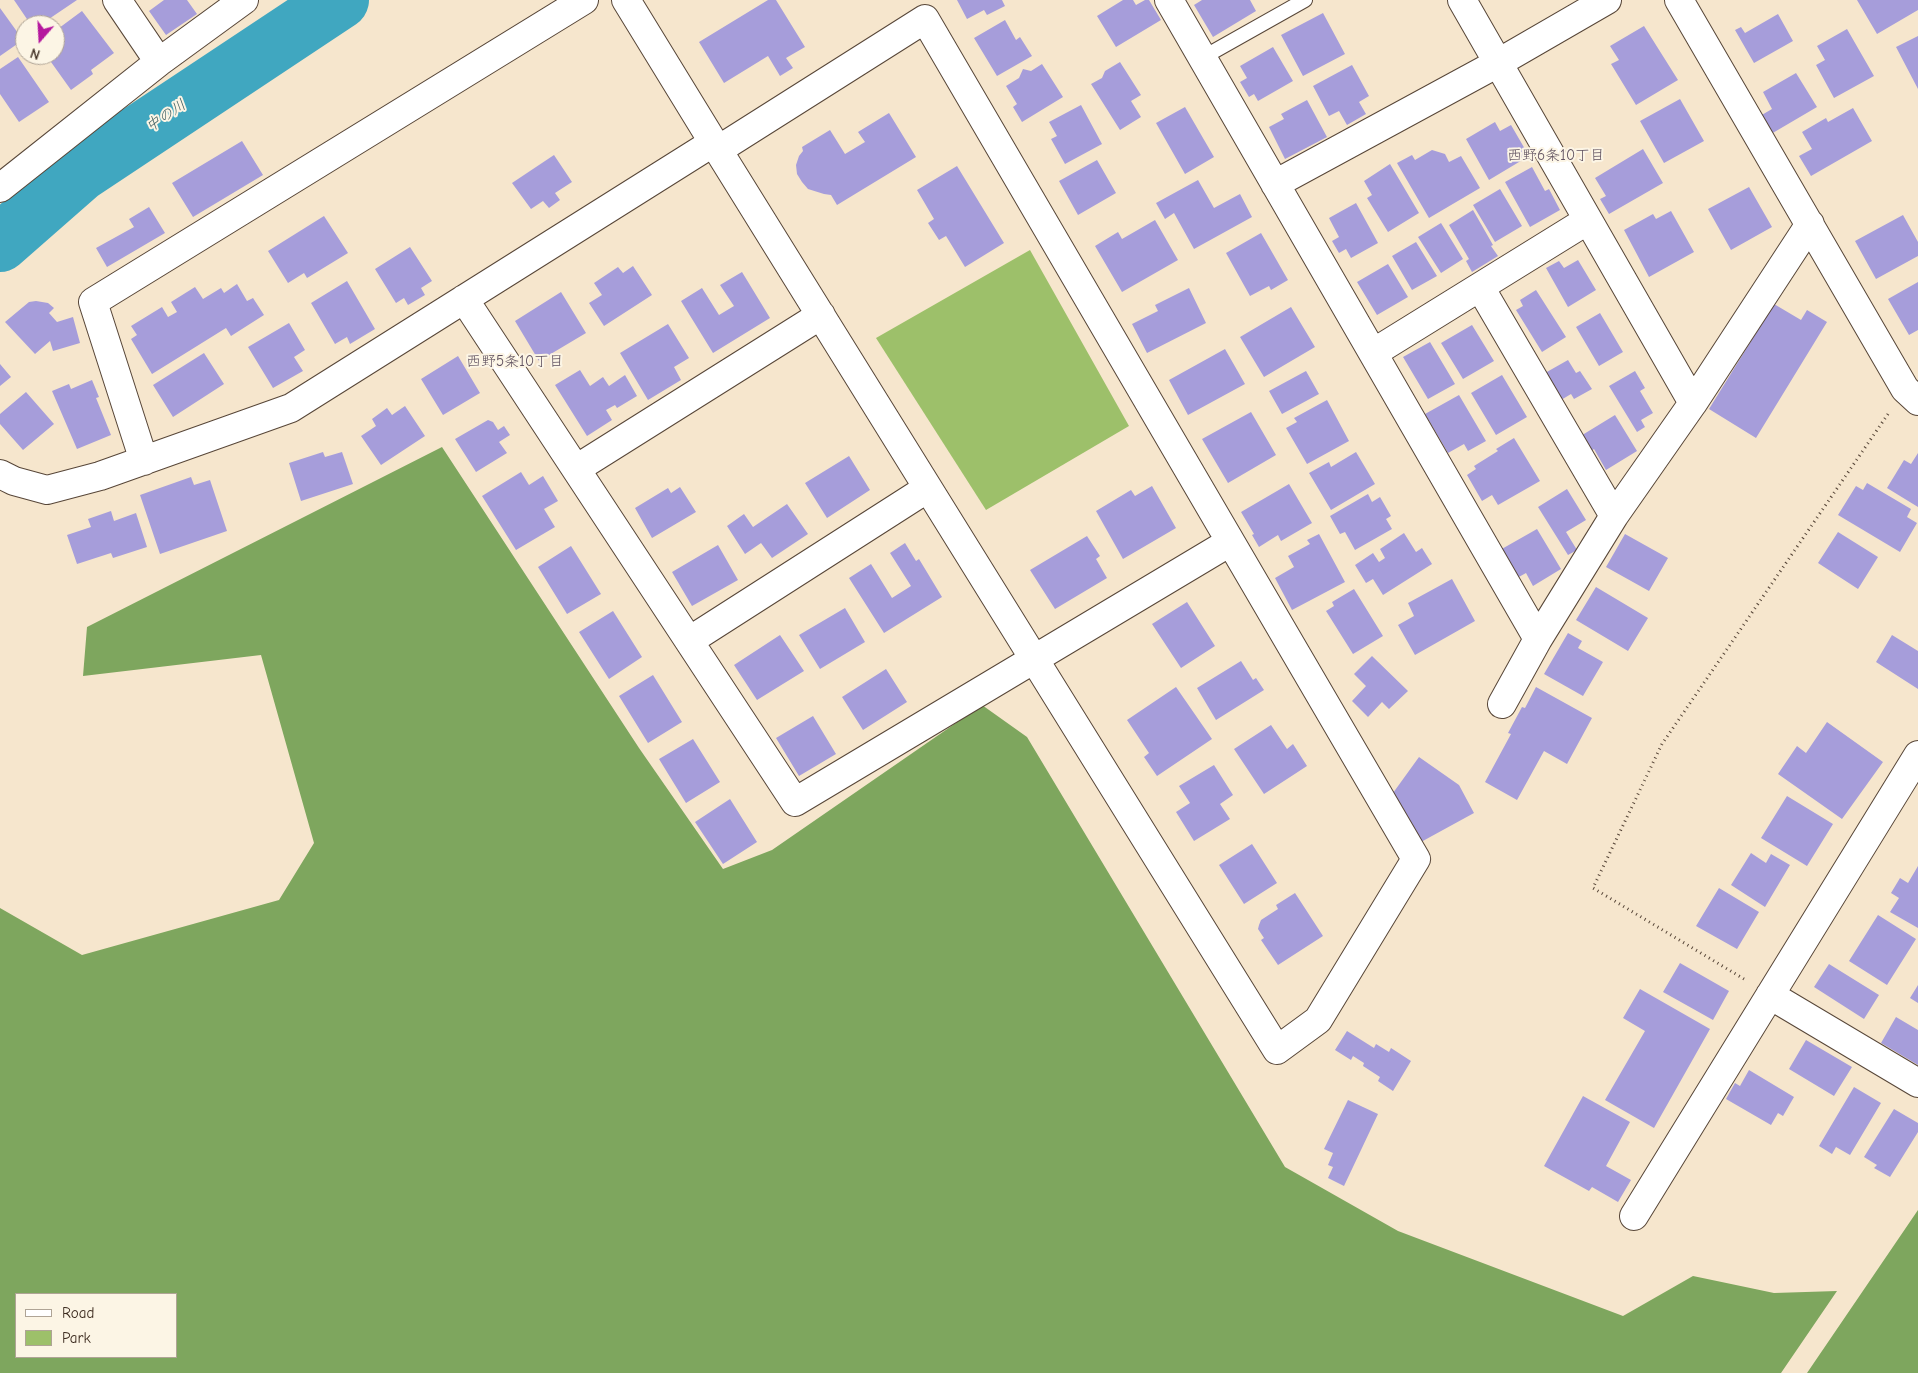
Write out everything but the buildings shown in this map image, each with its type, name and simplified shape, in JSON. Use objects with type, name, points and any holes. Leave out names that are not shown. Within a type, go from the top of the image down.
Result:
[{"type":"street","points":[[117,0],[159,62]]},
{"type":"street","points":[[0,188],[159,62],[244,0]]},
{"type":"street","points":[[144,460],[93,302],[584,0]]},
{"type":"street","points":[[0,474],[14,481],[47,490],[100,476],[291,408],[464,299],[716,146],[925,19],[1416,860],[1318,1020],[1277,1050],[928,488],[716,146],[626,0]]},
{"type":"street","points":[[1169,0],[1538,639]]},
{"type":"street","points":[[1462,0],[1693,403]]},
{"type":"street","points":[[1275,184],[1498,63],[1607,0]]},
{"type":"street","points":[[1680,0],[1912,395]]},
{"type":"street","points":[[1373,353],[1588,220]]},
{"type":"street","points":[[1502,704],[1538,639],[1614,516],[1693,403],[1810,224]]},
{"type":"street","points":[[1480,286],[1614,516]]},
{"type":"street","points":[[464,299],[795,802],[1230,542]]},
{"type":"street","points":[[576,470],[821,315]]},
{"type":"street","points":[[689,641],[928,488]]},
{"type":"street","points":[[1634,1216],[1918,754]]},
{"type":"street","points":[[1770,995],[1918,1083]]},
{"type":"lane","points":[[1202,58],[1305,0]]},
{"type":"path","points":[[1770,995],[1593,888],[1662,744],[1912,395]]},
{"type":"green space","points":[[1030,250],[1129,426],[986,510],[876,338]]},
{"type":"green space","points":[[442,447],[639,748],[723,869],[772,850],[982,705],[1027,737],[1285,1167],[1398,1231],[1623,1316],[1693,1276],[1774,1293],[1837,1291],[1781,1373],[0,1373],[0,908],[82,955],[279,900],[314,843],[261,655],[83,676],[87,627]]},
{"type":"green space","points":[[1918,1210],[1918,1373],[1807,1373]]},
{"type":"waterway","name":"中の川","points":[[0,243],[81,172],[340,0]]},
{"type":"district","name":"西野6条10丁目","points":[[1556,156]]},
{"type":"district","name":"西野5条10丁目","points":[[515,362]]}]
